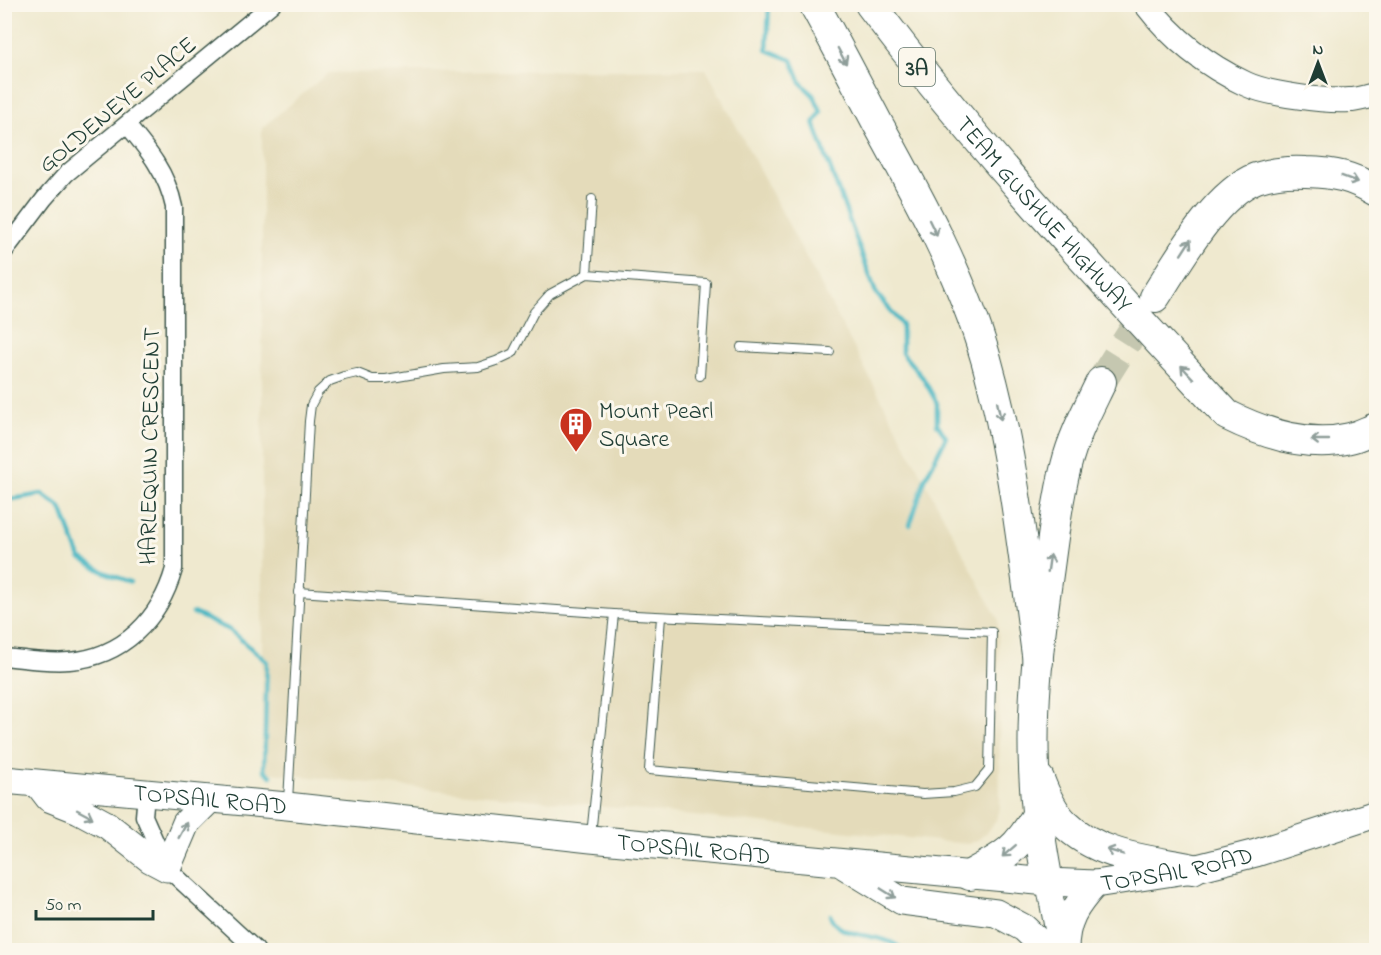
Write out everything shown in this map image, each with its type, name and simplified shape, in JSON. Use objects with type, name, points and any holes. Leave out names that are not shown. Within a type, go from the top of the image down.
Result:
[{"type":"highway","points":[[814,4],[916,193],[951,263],[972,316],[990,376],[1006,443],[1038,662]]},
{"type":"highway","name":"TEAM GUSHUE HIGHWAY","points":[[870,4],[966,127],[1044,217],[1227,415],[1272,433],[1290,438],[1320,441],[1349,438],[1377,428]]},
{"type":"highway","points":[[1155,297],[1193,237],[1228,196],[1255,179],[1293,171],[1334,173],[1377,191]]},
{"type":"highway","points":[[1048,882],[1037,815],[1034,768],[1041,621],[1056,512],[1066,464],[1101,382]]},
{"type":"highway","points":[[1034,768],[1049,802],[1064,823],[1090,843],[1112,852],[1193,869]]},
{"type":"highway","points":[[970,875],[1006,855],[1024,836],[1037,815]]},
{"type":"main road","name":"TOPSAIL ROAD","points":[[4,780],[287,806],[591,839],[1048,882],[1095,884],[1193,869],[1256,853],[1377,814]]},
{"type":"main road","points":[[37,783],[49,798],[79,810],[106,825],[150,859],[167,868],[186,823],[209,800]]},
{"type":"main road","points":[[838,862],[902,901],[996,913],[1024,928],[1047,951]]},
{"type":"main road","points":[[1063,951],[1065,933],[1072,914],[1095,884]]},
{"type":"street","name":"GOLDENEYE PLACE","points":[[4,252],[54,187],[78,163],[272,4]]},
{"type":"street","points":[[1146,4],[1161,23],[1205,61],[1248,85],[1299,97],[1350,100],[1377,95]]},
{"type":"street","name":"HARLEQUIN CRESCENT","points":[[4,657],[71,661],[94,656],[119,646],[140,630],[148,620],[162,599],[174,569],[174,207],[168,185],[158,164],[127,125]]},
{"type":"street","points":[[146,794],[144,816],[167,868],[256,951]]},
{"type":"street","points":[[1048,882],[1063,951]]},
{"type":"lane","points":[[587,274],[592,199]]},
{"type":"lane","points":[[287,806],[309,414],[318,392],[330,381],[357,373],[372,379],[386,379],[444,369],[478,367],[496,362],[513,353],[534,312],[550,294],[587,274],[706,283],[700,376]]},
{"type":"lane","points":[[741,347],[830,352]]},
{"type":"lane","points":[[299,592],[661,617],[992,632],[989,770],[975,787],[954,792],[923,794],[649,770],[661,617]]},
{"type":"lane","points":[[591,839],[614,614]]},
{"type":"shaded area","name":"Mount Pearl Square","points":[[706,69],[998,619],[1000,808],[996,820],[979,839],[968,844],[262,772],[262,128],[328,73]]},
{"type":"waterway","points":[[769,4],[767,50],[792,60],[801,83],[814,96],[821,112],[814,123],[876,293],[902,325],[902,353],[923,378],[937,403],[937,424],[946,437],[925,479],[910,525]]},
{"type":"waterway","points":[[4,498],[7,500],[42,494],[61,508],[80,558],[104,572],[130,582]]},
{"type":"waterway","points":[[193,613],[230,630],[267,662],[264,770],[271,776]]},
{"type":"waterway","points":[[830,915],[842,929],[884,940],[902,950]]},
{"type":"tunnel","points":[[1101,382],[1152,301]]},
{"type":"place","name":"Mount Pearl Square","points":[[576,453]]}]
